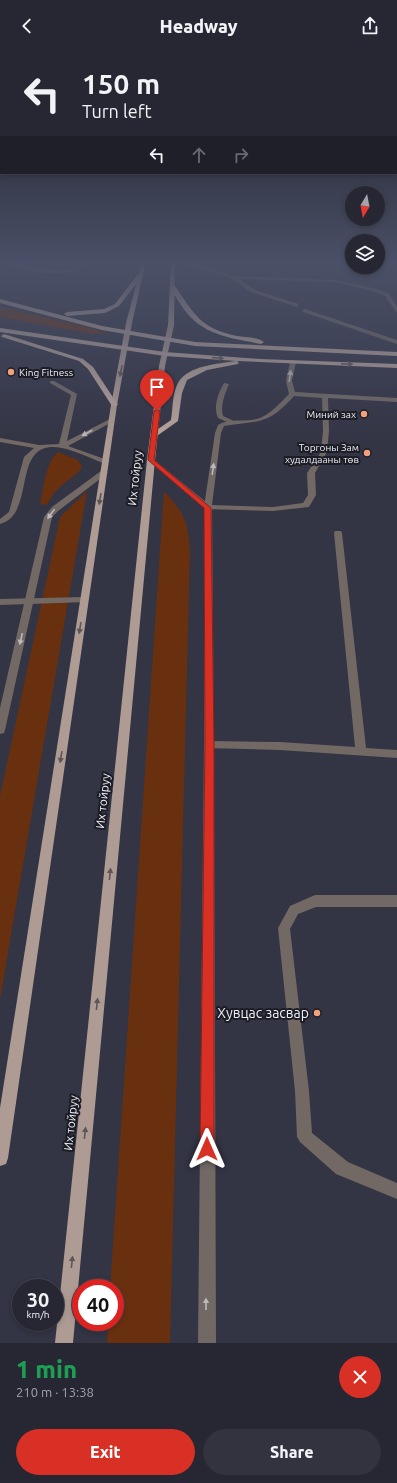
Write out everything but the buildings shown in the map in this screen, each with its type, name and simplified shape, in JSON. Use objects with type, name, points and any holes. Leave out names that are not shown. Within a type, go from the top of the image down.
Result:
[{"type":"highway","points":[[85,322],[128,333],[195,344],[397,354]]},
{"type":"highway","points":[[198,322],[212,331],[265,343],[319,347],[367,353]]},
{"type":"highway","points":[[0,330],[165,354],[260,361],[397,366]]},
{"type":"highway","points":[[0,334],[81,360],[91,368],[114,405]]},
{"type":"highway","points":[[154,436],[174,422],[181,383],[186,377],[199,370],[260,361]]},
{"type":"main road","points":[[0,1158],[114,405],[130,322]]},
{"type":"main road","name":"Их тойруу","points":[[64,1343],[151,460],[167,340],[171,322]]},
{"type":"street","points":[[339,322],[397,342]]},
{"type":"street","points":[[382,337],[397,333]]},
{"type":"street","points":[[292,362],[289,381],[292,394]]},
{"type":"street","points":[[52,382],[74,394],[62,446]]},
{"type":"street","points":[[226,384],[220,401],[218,413],[220,417],[232,422]]},
{"type":"street","points":[[292,394],[397,400]]},
{"type":"street","points":[[206,1343],[210,745],[208,508],[218,433],[221,425],[232,422],[262,420],[281,406],[292,394]]},
{"type":"street","points":[[151,460],[208,508],[273,509],[306,505],[312,495],[311,473],[324,452],[326,431],[325,396]]},
{"type":"street","points":[[62,446],[112,420]]},
{"type":"street","points":[[0,440],[40,447],[62,446],[106,460]]},
{"type":"street","points":[[0,522],[8,518],[13,512],[28,457],[40,447]]},
{"type":"street","points":[[0,730],[48,516],[104,472]]},
{"type":"street","points":[[338,533],[361,752]]},
{"type":"street","points":[[0,602],[84,600]]},
{"type":"street","points":[[210,745],[280,746],[397,754]]},
{"type":"street","points":[[397,901],[315,901],[294,910],[284,928],[302,1091],[305,1137],[342,1168],[397,1191]]},
{"type":"shaded area","points":[[29,322],[65,322],[108,334],[93,334]]},
{"type":"shaded area","points":[[58,452],[78,460],[82,467],[56,491],[47,505],[40,504],[50,463]]},
{"type":"shaded area","points":[[87,491],[0,999],[0,796],[60,517]]},
{"type":"shaded area","points":[[164,491],[176,505],[184,518],[188,532],[190,551],[170,1343],[107,1343],[108,1331],[124,1331],[124,1279],[111,1279]]},
{"type":"place","name":"King Fitness","points":[[11,372]]},
{"type":"place","name":"Миний зах","points":[[364,414]]},
{"type":"place","name":"Торгоны Зам худалдааны төв","points":[[367,453]]},
{"type":"place","name":"Хувцас засвар","points":[[317,1013]]},
{"type":"route","points":[[157,411],[151,460],[208,508],[210,745],[207,1149]]}]
